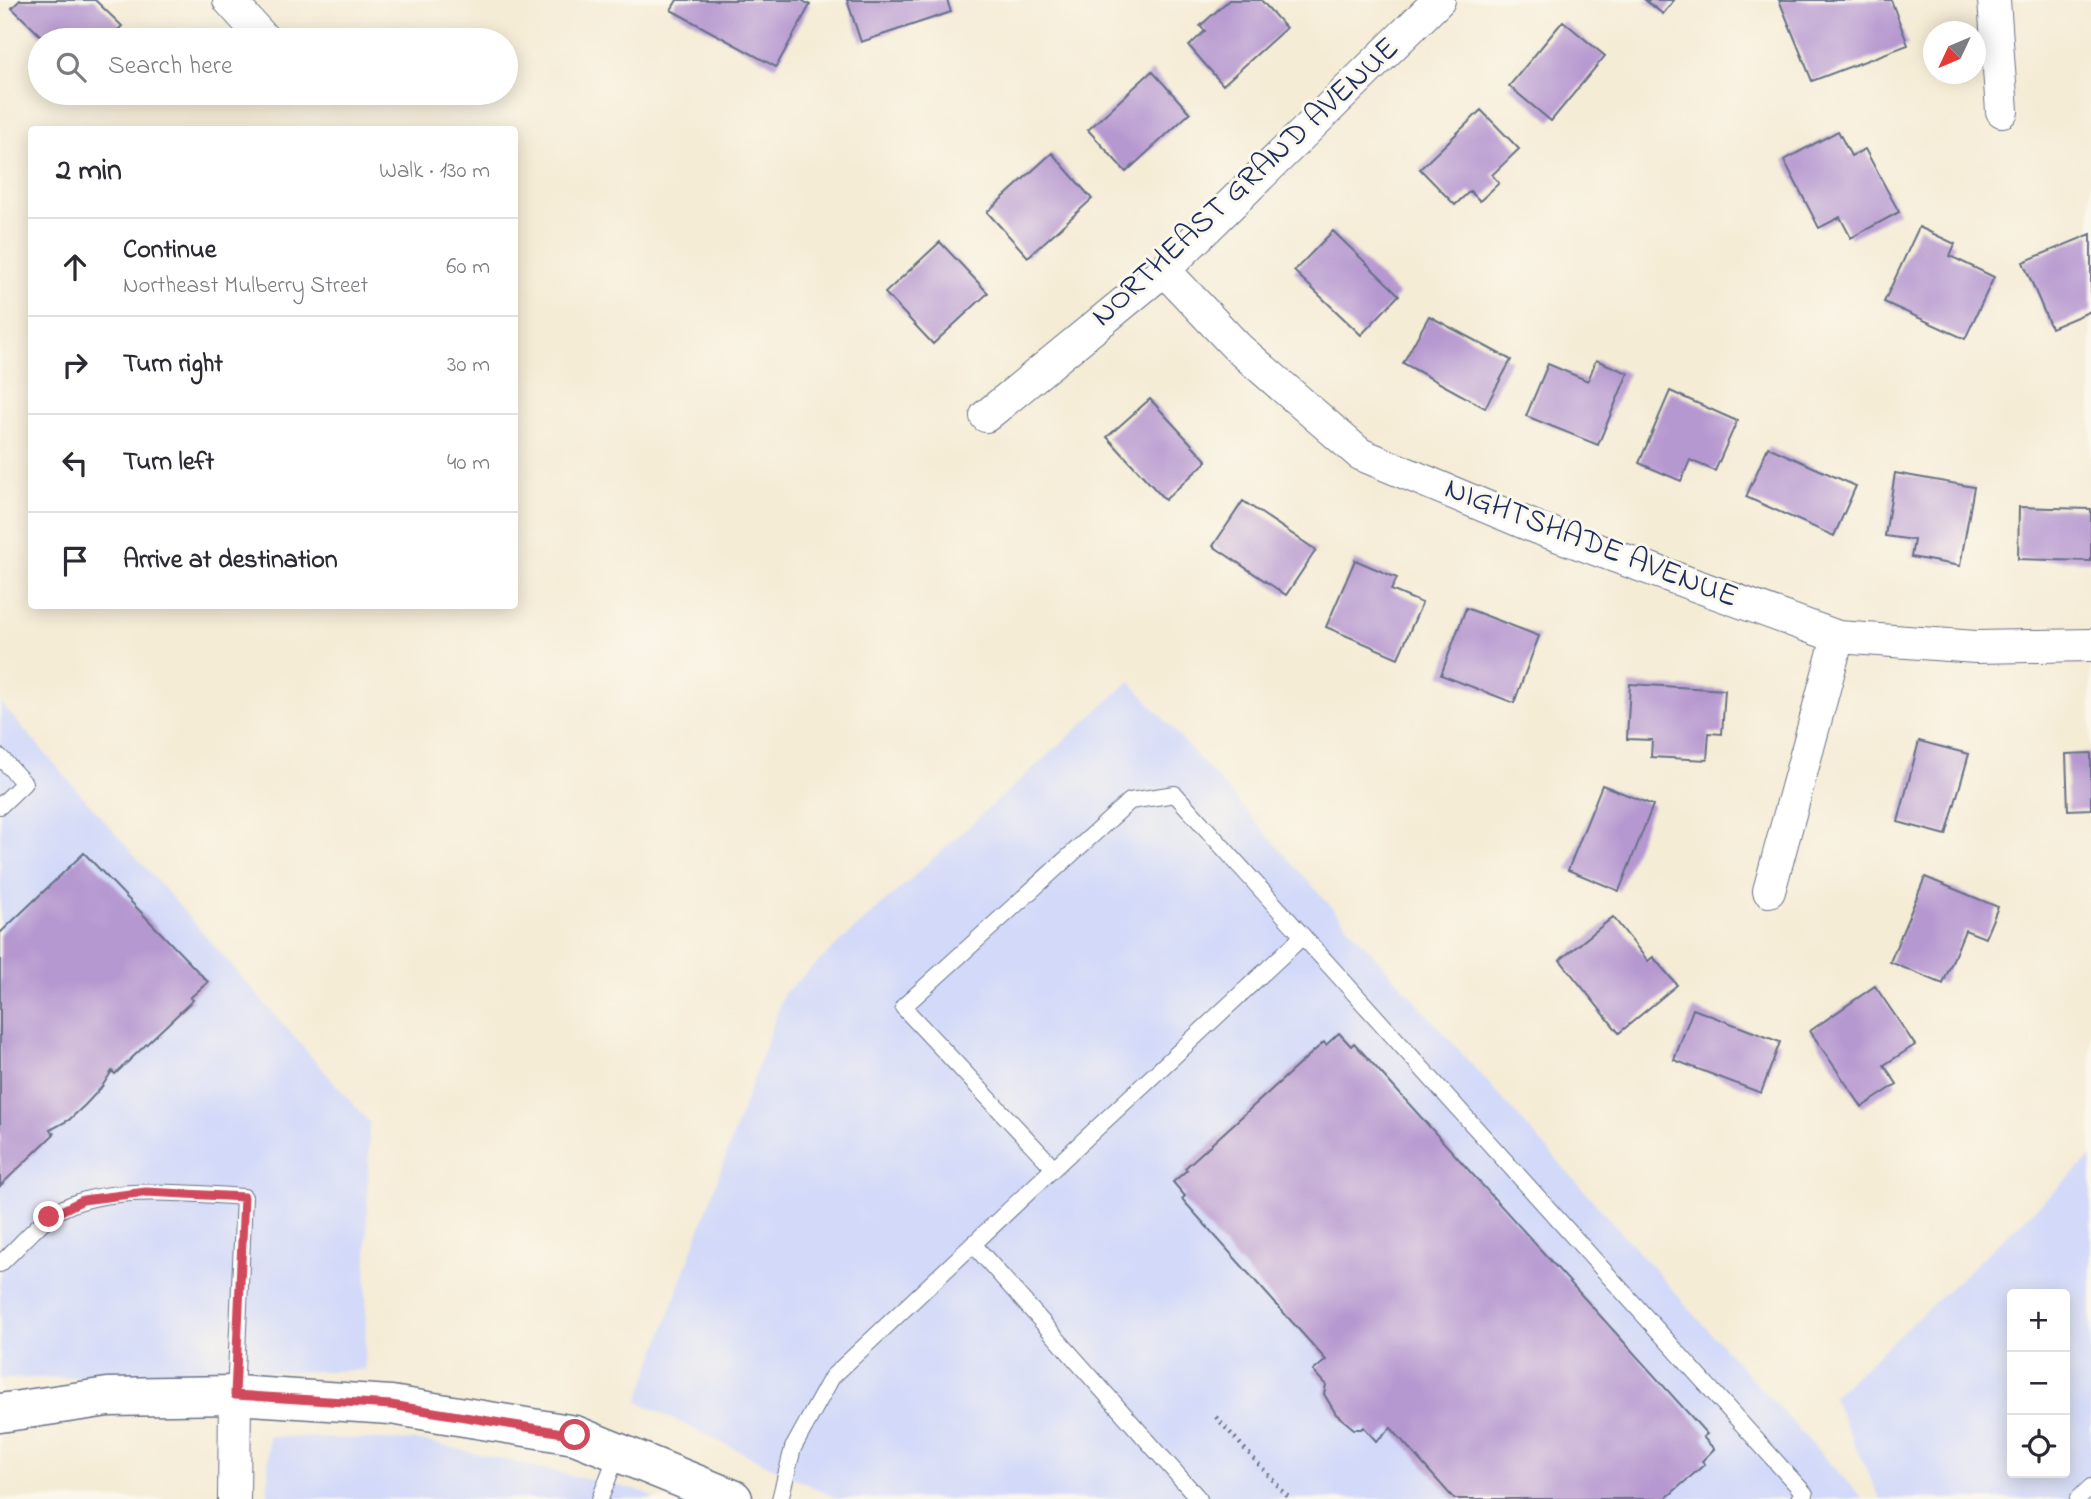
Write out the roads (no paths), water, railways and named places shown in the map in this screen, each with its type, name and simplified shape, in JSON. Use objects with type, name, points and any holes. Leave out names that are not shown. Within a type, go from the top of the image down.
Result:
[{"type":"street","points":[[229,0],[254,28]]},
{"type":"street","name":"NORTHEAST GRAND AVENUE","points":[[986,416],[1164,270],[1438,0]]},
{"type":"street","points":[[1994,0],[2002,111]]},
{"type":"street","name":"NIGHTSHADE AVENUE","points":[[1164,270],[1237,347],[1360,454],[1537,528],[1838,637],[1976,647],[2091,645]]},
{"type":"street","points":[[1769,891],[1838,637]]},
{"type":"street","points":[[234,1499],[235,1395]]},
{"type":"street","points":[[0,1413],[108,1397],[235,1395],[391,1405],[575,1435],[733,1499]]},
{"type":"lane","points":[[0,757],[24,783],[0,806]]},
{"type":"lane","points":[[1054,1168],[904,1007],[1130,801],[1175,794],[1805,1494],[1800,1499]]},
{"type":"lane","points":[[780,1499],[793,1448],[832,1377],[1303,936]]},
{"type":"lane","points":[[0,1264],[49,1217],[83,1200],[146,1192],[244,1197],[235,1395]]},
{"type":"lane","points":[[973,1244],[1199,1499]]},
{"type":"lane","points":[[600,1499],[618,1452]]},
{"type":"lane","points":[[2078,1499],[2091,1487]]}]
